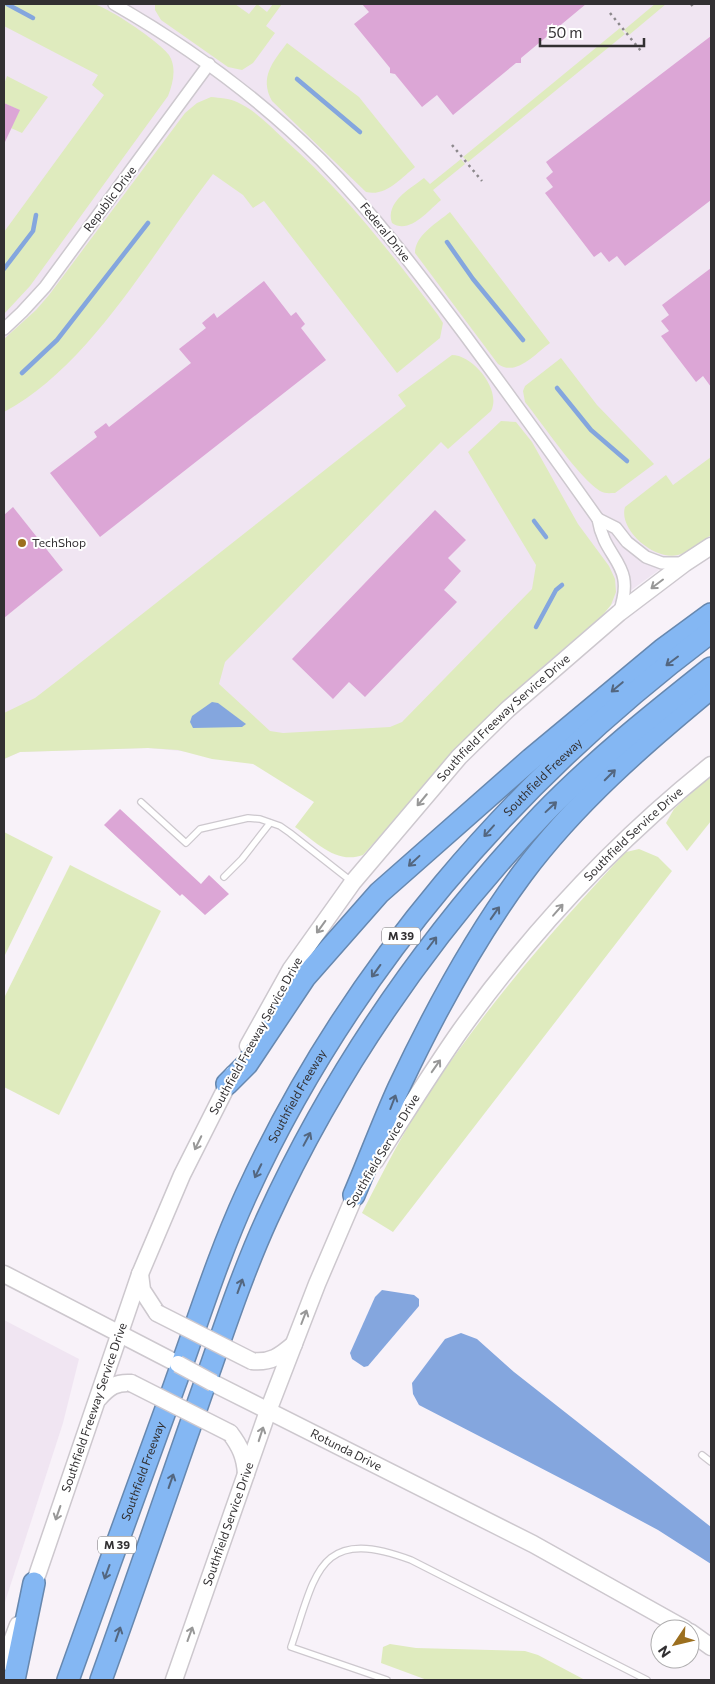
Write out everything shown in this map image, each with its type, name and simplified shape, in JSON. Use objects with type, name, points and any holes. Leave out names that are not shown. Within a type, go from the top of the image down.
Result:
[{"type":"highway","points":[[227,1084],[247,1064],[305,977],[379,893],[523,765],[662,650],[711,614]]},
{"type":"highway","name":"Southfield Freeway","points":[[68,1680],[229,1233],[267,1152],[315,1065],[360,994],[405,930],[437,890],[493,827],[532,786],[613,710],[656,673],[711,632]]},
{"type":"highway","name":"M 39","points":[[101,1680],[252,1254],[288,1175],[345,1073],[430,946],[459,909],[544,814],[653,714],[711,668]]},
{"type":"highway","points":[[354,1195],[398,1089],[486,925],[523,873],[567,820],[618,768],[711,688]]},
{"type":"highway","points":[[14,1680],[34,1583]]},
{"type":"main road","name":"Southfield Freeway Service Drive","points":[[4,1662],[34,1583],[140,1274],[182,1175],[227,1084],[291,969],[353,882],[459,757],[508,709],[618,613],[711,546]]},
{"type":"main road","name":"Southfield Service Drive","points":[[174,1680],[268,1411],[354,1195],[430,1075],[502,976],[600,864],[639,827],[711,765]]},
{"type":"main road","name":"Rotunda Drive","points":[[4,1274],[246,1400],[533,1544],[667,1619]]},
{"type":"main road","points":[[140,1274],[142,1290],[148,1302],[157,1313],[252,1362],[266,1362],[279,1357],[295,1343]]},
{"type":"main road","points":[[98,1399],[114,1385],[121,1382],[131,1383],[230,1433],[239,1445],[245,1459],[246,1476]]},
{"type":"main road","points":[[700,1639],[711,1647]]},
{"type":"street","name":"Federal Drive","points":[[114,4],[152,25],[209,64],[284,125],[320,160],[375,219],[513,400],[598,519],[616,528],[627,542],[646,557],[662,563],[685,563]]},
{"type":"street","name":"Republic Drive","points":[[4,328],[22,312],[44,287],[209,64]]},
{"type":"street","name":"Federal Drive","points":[[598,519],[600,535],[623,572],[625,595],[618,613]]},
{"type":"lane","points":[[141,802],[186,843],[200,829],[229,822],[248,818],[270,823],[296,838],[353,882]]},
{"type":"lane","points":[[224,877],[242,859],[270,823]]},
{"type":"lane","points":[[702,1454],[711,1462]]},
{"type":"lane","points":[[387,1680],[292,1647],[317,1572],[336,1554],[354,1548],[385,1550],[411,1560],[647,1680]]},
{"type":"path","points":[[691,4],[694,8]]},
{"type":"path","points":[[610,13],[640,51]]},
{"type":"path","points":[[452,145],[482,181]]},
{"type":"shaded area","points":[[4,4],[711,4],[711,537],[674,559],[589,621],[420,773],[148,748],[20,752],[4,759]]},
{"type":"shaded area","points":[[4,1320],[79,1359],[63,1423],[4,1605]]},
{"type":"green space","points":[[72,2],[100,6],[156,42],[169,55],[174,70],[168,96],[30,286],[4,314],[4,232],[104,95],[92,85],[98,75],[4,26],[4,4]]},
{"type":"green space","points":[[155,4],[235,4],[249,14],[257,4],[267,12],[273,4],[282,4],[266,26],[275,33],[253,63],[242,70],[228,67],[161,20],[155,10]]},
{"type":"green space","points":[[655,4],[666,4],[629,35],[624,30]]},
{"type":"green space","points":[[620,28],[625,34],[468,162],[463,157]]},
{"type":"green space","points":[[287,43],[359,97],[415,167],[387,189],[373,193],[366,192],[272,101],[268,92],[267,77],[273,63]]},
{"type":"green space","points":[[7,76],[48,97],[22,133],[11,128],[19,110],[4,103],[4,84]]},
{"type":"green space","points":[[211,97],[231,100],[250,109],[307,160],[347,202],[438,315],[443,323],[440,338],[397,373],[264,201],[253,208],[243,195],[213,174],[119,305],[93,337],[65,366],[35,392],[4,412],[4,339],[36,310],[49,295],[185,113],[197,103]]},
{"type":"green space","points":[[461,159],[465,164],[433,190],[441,200],[412,224],[398,226],[392,223],[392,209],[400,197],[424,178],[430,184]]},
{"type":"green space","points":[[450,212],[550,343],[532,358],[518,366],[512,368],[498,364],[415,253],[416,247],[423,235]]},
{"type":"green space","points":[[452,355],[468,361],[484,375],[492,393],[493,403],[491,411],[448,449],[441,442],[225,662],[219,684],[270,731],[283,733],[390,727],[402,722],[532,589],[536,565],[468,452],[501,421],[516,422],[532,442],[578,524],[609,566],[615,579],[616,592],[611,605],[602,616],[540,669],[480,726],[363,855],[344,857],[335,854],[318,845],[295,827],[314,802],[253,764],[212,759],[178,750],[148,748],[20,752],[4,759],[4,713],[35,698],[406,406],[398,395]]},
{"type":"green space","points":[[561,358],[597,405],[654,464],[615,493],[602,492],[582,475],[525,402],[523,391],[525,386]]},
{"type":"green space","points":[[711,457],[711,535],[691,549],[678,555],[669,556],[649,549],[640,542],[627,525],[624,516],[625,507],[666,475],[673,485]]},
{"type":"green space","points":[[711,775],[711,821],[687,851],[666,823],[674,809]]},
{"type":"green space","points":[[4,832],[53,857],[4,957]]},
{"type":"green space","points":[[639,849],[658,857],[672,871],[393,1232],[362,1213],[414,1117],[477,1025],[549,936],[600,880],[626,852]]},
{"type":"green space","points":[[70,865],[161,911],[59,1115],[4,1087],[4,998]]},
{"type":"green space","points":[[390,1644],[416,1648],[525,1651],[538,1655],[585,1680],[427,1680],[381,1663],[383,1647]]},
{"type":"water","points":[[212,702],[218,703],[246,724],[242,727],[193,728],[190,722],[192,716]]},
{"type":"water","points":[[382,1290],[414,1295],[419,1299],[419,1306],[368,1366],[364,1367],[352,1359],[350,1353],[375,1297]]},
{"type":"water","points":[[461,1333],[477,1339],[514,1372],[711,1527],[711,1564],[658,1530],[419,1405],[413,1394],[412,1383],[445,1339]]},
{"type":"building","points":[[362,4],[586,4],[521,58],[521,63],[516,63],[453,115],[437,95],[422,107],[395,74],[390,73],[390,68],[354,24],[369,12]]},
{"type":"building","points":[[711,36],[711,200],[625,266],[617,256],[609,262],[601,252],[594,257],[545,193],[553,187],[546,178],[553,172],[546,162]]},
{"type":"building","points":[[4,103],[20,110],[4,144]]},
{"type":"building","points":[[711,268],[711,387],[703,376],[696,382],[661,336],[669,331],[661,321],[669,315],[662,305]]},
{"type":"building","points":[[264,281],[291,316],[296,312],[305,324],[301,328],[326,360],[100,537],[50,473],[97,437],[94,432],[106,423],[109,427],[191,363],[179,349],[206,328],[202,323],[214,313],[217,318]]},
{"type":"building","name":"TechShop","points":[[13,507],[63,570],[4,618],[4,515]]},
{"type":"building","points":[[435,510],[466,540],[448,558],[461,571],[444,590],[457,602],[365,697],[349,682],[333,699],[292,659]]},
{"type":"building","points":[[120,809],[201,884],[209,875],[229,894],[205,915],[182,894],[180,896],[104,825]]},
{"type":"waterway","points":[[7,4],[33,18]]},
{"type":"waterway","points":[[297,79],[360,132]]},
{"type":"waterway","points":[[4,269],[33,231],[36,215]]},
{"type":"waterway","points":[[22,373],[57,340],[148,223]]},
{"type":"waterway","points":[[447,242],[473,279],[523,340]]},
{"type":"waterway","points":[[557,388],[591,430],[627,461]]},
{"type":"waterway","points":[[534,521],[546,537]]},
{"type":"waterway","points":[[536,627],[556,590],[562,585]]},
{"type":"place","name":"TechShop","points":[[22,543]]}]
